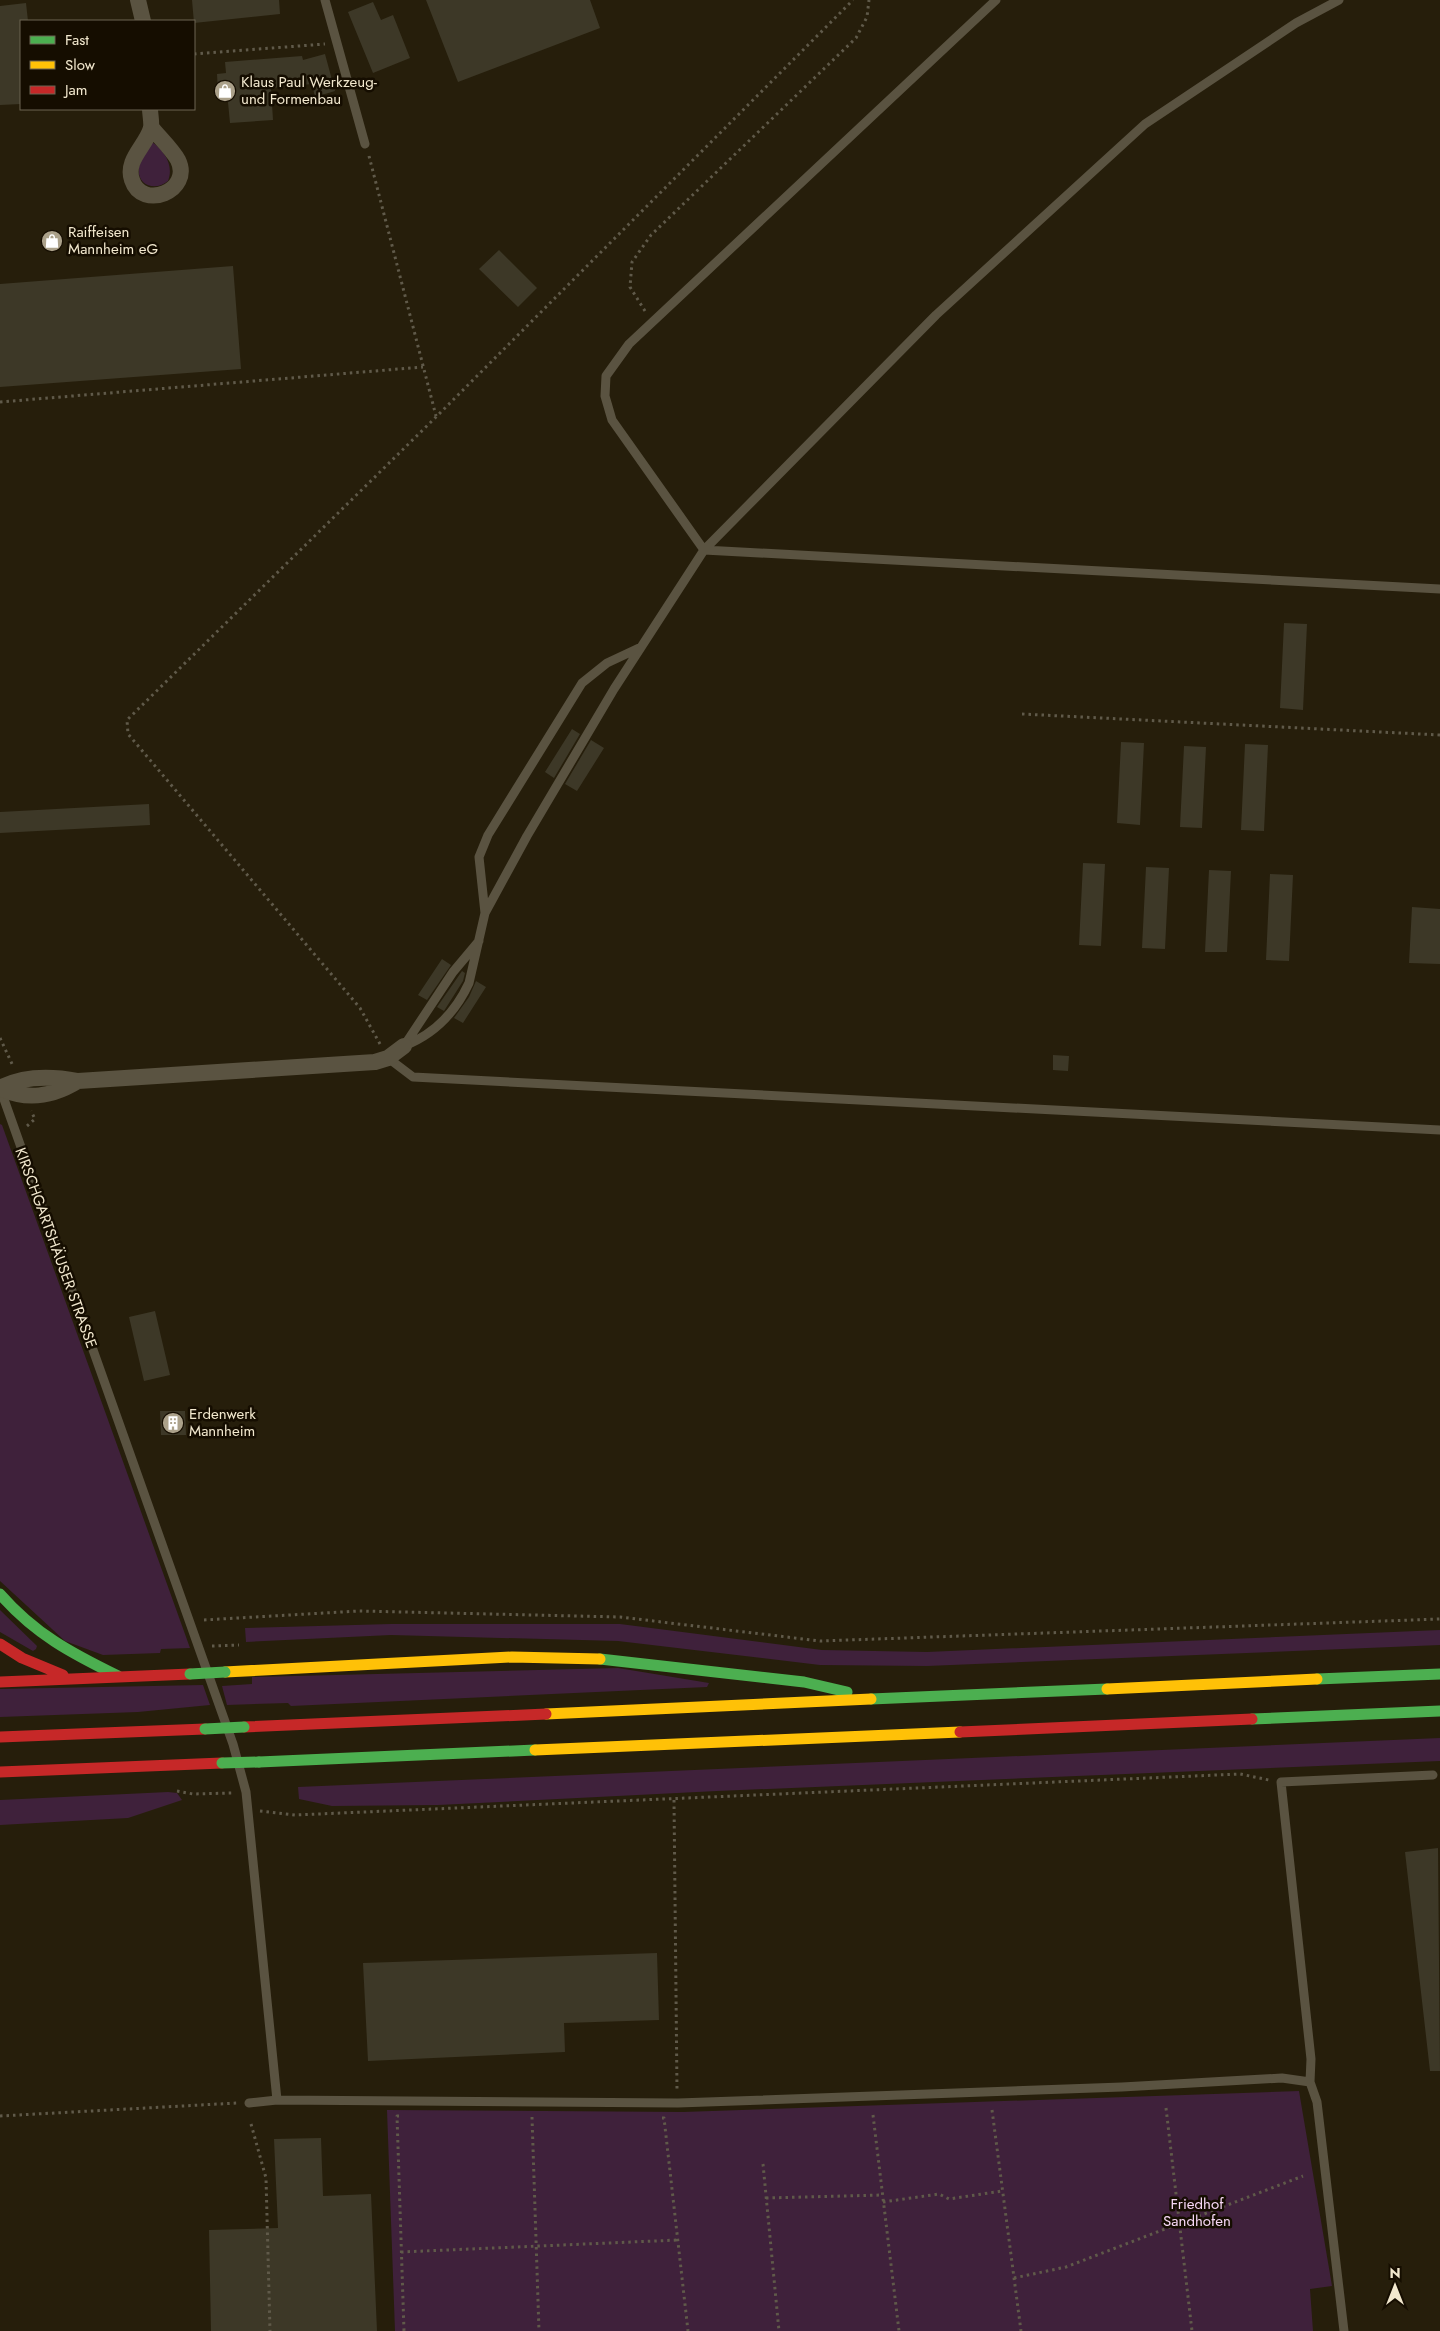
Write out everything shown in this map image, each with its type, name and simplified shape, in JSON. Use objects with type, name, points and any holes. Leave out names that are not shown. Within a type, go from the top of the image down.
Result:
[{"type":"highway","points":[[0,1594],[14,1611],[56,1646],[119,1677]]},
{"type":"highway","points":[[0,1644],[29,1662],[72,1679]]},
{"type":"highway","points":[[0,1682],[512,1657],[593,1658],[804,1682],[880,1700]]},
{"type":"highway","points":[[0,1737],[1440,1674]]},
{"type":"highway","points":[[0,1772],[1440,1712]]},
{"type":"street","points":[[138,0],[142,9],[143,20]]},
{"type":"street","points":[[150,110],[151,127]]},
{"type":"street","points":[[0,1088],[20,1080],[49,1077],[78,1081],[375,1062],[388,1058],[404,1046]]},
{"type":"lane","points":[[325,0],[365,144]]},
{"type":"lane","points":[[704,550],[612,420],[605,396],[606,376],[629,344],[996,0]]},
{"type":"lane","points":[[404,1046],[424,1038],[453,1009],[469,983],[485,913],[527,836],[642,647],[704,550],[936,315],[1146,124],[1296,23],[1339,0]]},
{"type":"lane","points":[[704,550],[1440,588]]},
{"type":"lane","points":[[485,913],[479,857],[488,835],[582,683],[607,663],[642,647]]},
{"type":"lane","points":[[404,1046],[453,972],[480,938]]},
{"type":"lane","points":[[388,1058],[413,1077],[1440,1130]]},
{"type":"lane","name":"KIRSCHGARTSHÄUSER STRASSE","points":[[0,1088],[233,1744],[249,1810],[277,2100]]},
{"type":"lane","points":[[1344,2331],[1317,2102],[1310,2082],[1311,2060],[1281,1782],[1432,1775]]},
{"type":"lane","points":[[249,2103],[277,2100],[678,2103],[1282,2078],[1310,2082]]},
{"type":"path","points":[[388,1058],[360,1008],[128,734],[127,720],[436,417],[853,0]]},
{"type":"path","points":[[652,322],[630,287],[632,262],[651,235],[856,38],[867,18],[870,0]]},
{"type":"path","points":[[195,54],[338,43]]},
{"type":"path","points":[[365,144],[436,417]]},
{"type":"path","points":[[0,402],[424,367]]},
{"type":"path","points":[[1022,714],[1440,735]]},
{"type":"path","points":[[188,1621],[359,1611],[620,1617],[820,1641],[1440,1619]]},
{"type":"path","points":[[197,1647],[239,1645]]},
{"type":"path","points":[[249,1810],[295,1815],[1240,1774],[1281,1782]]},
{"type":"path","points":[[177,1790],[193,1794],[246,1792]]},
{"type":"path","points":[[674,1800],[678,2103]]},
{"type":"path","points":[[0,2116],[249,2103]]},
{"type":"path","points":[[1166,2108],[1192,2331]]},
{"type":"path","points":[[992,2110],[1020,2331]]},
{"type":"path","points":[[873,2115],[899,2331]]},
{"type":"path","points":[[397,2116],[404,2331]]},
{"type":"path","points":[[532,2117],[539,2331]]},
{"type":"path","points":[[664,2118],[688,2331]]},
{"type":"path","points":[[251,2124],[266,2178],[270,2331]]},
{"type":"path","points":[[763,2164],[779,2331]]},
{"type":"path","points":[[1014,2278],[1066,2267],[1303,2176]]},
{"type":"path","points":[[884,2202],[939,2194],[949,2199],[1002,2191]]},
{"type":"path","points":[[766,2198],[883,2195]]},
{"type":"path","points":[[401,2252],[678,2240]]},
{"type":"green space","points":[[152,142],[164,154],[170,170],[168,181],[158,186],[148,185],[143,182],[139,173],[141,161]]},
{"type":"green space","points":[[0,1124],[2,1125],[190,1648],[161,1649],[160,1653],[103,1655],[65,1641],[0,1581]]},
{"type":"green space","points":[[0,1610],[37,1646],[36,1649],[33,1651],[0,1632]]},
{"type":"green space","points":[[391,1624],[620,1624],[822,1650],[927,1652],[1440,1630],[1440,1645],[927,1666],[820,1665],[618,1641],[391,1635],[246,1642],[245,1628]]},
{"type":"green space","points":[[618,1668],[709,1683],[707,1687],[291,1706],[288,1703],[227,1705],[222,1686],[252,1684],[252,1677]]},
{"type":"green space","points":[[203,1685],[210,1705],[138,1712],[0,1717],[0,1689]]},
{"type":"green space","points":[[1440,1738],[1440,1761],[717,1791],[438,1805],[332,1806],[299,1799],[298,1787]]},
{"type":"green space","points":[[177,1793],[182,1800],[128,1818],[0,1825],[0,1800]]},
{"type":"green space","name":"Friedhof Sandhofen","points":[[1299,2091],[1332,2286],[1310,2289],[1313,2331],[395,2331],[387,2110],[683,2112]]},
{"type":"building","points":[[192,0],[279,0],[280,14],[195,23]]},
{"type":"building","points":[[426,0],[590,0],[600,28],[458,82]]},
{"type":"building","points":[[373,2],[381,20],[393,15],[410,58],[373,73],[348,12]]},
{"type":"building","points":[[26,3],[28,20],[20,20],[20,104],[0,105],[0,6]]},
{"type":"building","points":[[325,54],[335,91],[315,97],[312,84],[271,88],[273,120],[230,123],[227,92],[218,93],[217,74],[226,73],[225,62],[302,56],[303,60]]},
{"type":"building","points":[[499,250],[537,288],[518,307],[479,269]]},
{"type":"building","points":[[233,266],[241,369],[0,387],[0,284]]},
{"type":"building","points":[[1284,623],[1307,624],[1303,710],[1280,708]]},
{"type":"building","points":[[572,729],[580,734],[554,778],[545,772]]},
{"type":"building","points":[[591,740],[604,748],[577,791],[565,784]]},
{"type":"building","points":[[1121,742],[1144,743],[1140,825],[1117,823]]},
{"type":"building","points":[[1245,744],[1268,745],[1264,831],[1241,830]]},
{"type":"building","points":[[1184,746],[1206,747],[1202,828],[1180,827]]},
{"type":"building","points":[[149,804],[150,825],[0,833],[0,812]]},
{"type":"building","points":[[1083,863],[1105,864],[1101,946],[1079,945]]},
{"type":"building","points":[[1146,867],[1169,868],[1165,949],[1142,948]]},
{"type":"building","points":[[1209,870],[1231,871],[1227,952],[1205,952]]},
{"type":"building","points":[[1270,874],[1293,875],[1289,961],[1266,960]]},
{"type":"building","points":[[1412,907],[1440,909],[1440,964],[1409,963]]},
{"type":"building","points":[[442,959],[451,965],[427,1000],[418,995]]},
{"type":"building","points":[[462,971],[465,973],[463,981],[444,1011],[437,1007]]},
{"type":"building","points":[[476,981],[486,987],[463,1023],[454,1018],[469,997]]},
{"type":"building","points":[[1053,1055],[1069,1056],[1068,1071],[1053,1070]]},
{"type":"building","points":[[155,1311],[170,1375],[144,1381],[129,1317]]},
{"type":"building","name":"Erdenwerk Mannheim","points":[[160,1411],[185,1411],[186,1435],[161,1435]]},
{"type":"building","points":[[1438,1848],[1440,2071],[1430,2071],[1405,1852]]},
{"type":"building","points":[[657,1953],[659,2020],[564,2023],[565,2052],[368,2061],[363,1963]]},
{"type":"building","points":[[321,2138],[323,2196],[371,2194],[377,2331],[211,2331],[209,2230],[278,2228],[274,2139]]},
{"type":"traffic: fast","points":[[0,1594],[13,1608],[54,1641],[118,1676]]},
{"type":"traffic: fast","points":[[600,1659],[804,1682],[847,1692]]},
{"type":"traffic: fast","points":[[190,1674],[225,1672]]},
{"type":"traffic: fast","points":[[1317,1679],[1440,1674]]},
{"type":"traffic: fast","points":[[871,1699],[1107,1689]]},
{"type":"traffic: fast","points":[[1252,1719],[1440,1711]]},
{"type":"traffic: fast","points":[[205,1729],[244,1727]]},
{"type":"traffic: fast","points":[[259,1762],[535,1750]]},
{"type":"traffic: fast","points":[[222,1763],[259,1762]]},
{"type":"traffic: slow","points":[[225,1672],[512,1657],[600,1659]]},
{"type":"traffic: slow","points":[[1107,1689],[1317,1679]]},
{"type":"traffic: slow","points":[[546,1714],[871,1699]]},
{"type":"traffic: slow","points":[[535,1750],[960,1732]]},
{"type":"traffic: jam","points":[[0,1644],[22,1658],[63,1675]]},
{"type":"traffic: jam","points":[[0,1682],[190,1674]]},
{"type":"traffic: jam","points":[[244,1727],[546,1714]]},
{"type":"traffic: jam","points":[[960,1732],[1252,1719]]},
{"type":"traffic: jam","points":[[0,1737],[205,1729]]},
{"type":"traffic: jam","points":[[0,1772],[222,1763]]},
{"type":"place","name":"Klaus Paul Werkzeug- und Formenbau","points":[[225,91]]},
{"type":"place","name":"Raiffeisen Mannheim eG","points":[[52,241]]},
{"type":"place","name":"Erdenwerk Mannheim","points":[[173,1423]]}]
